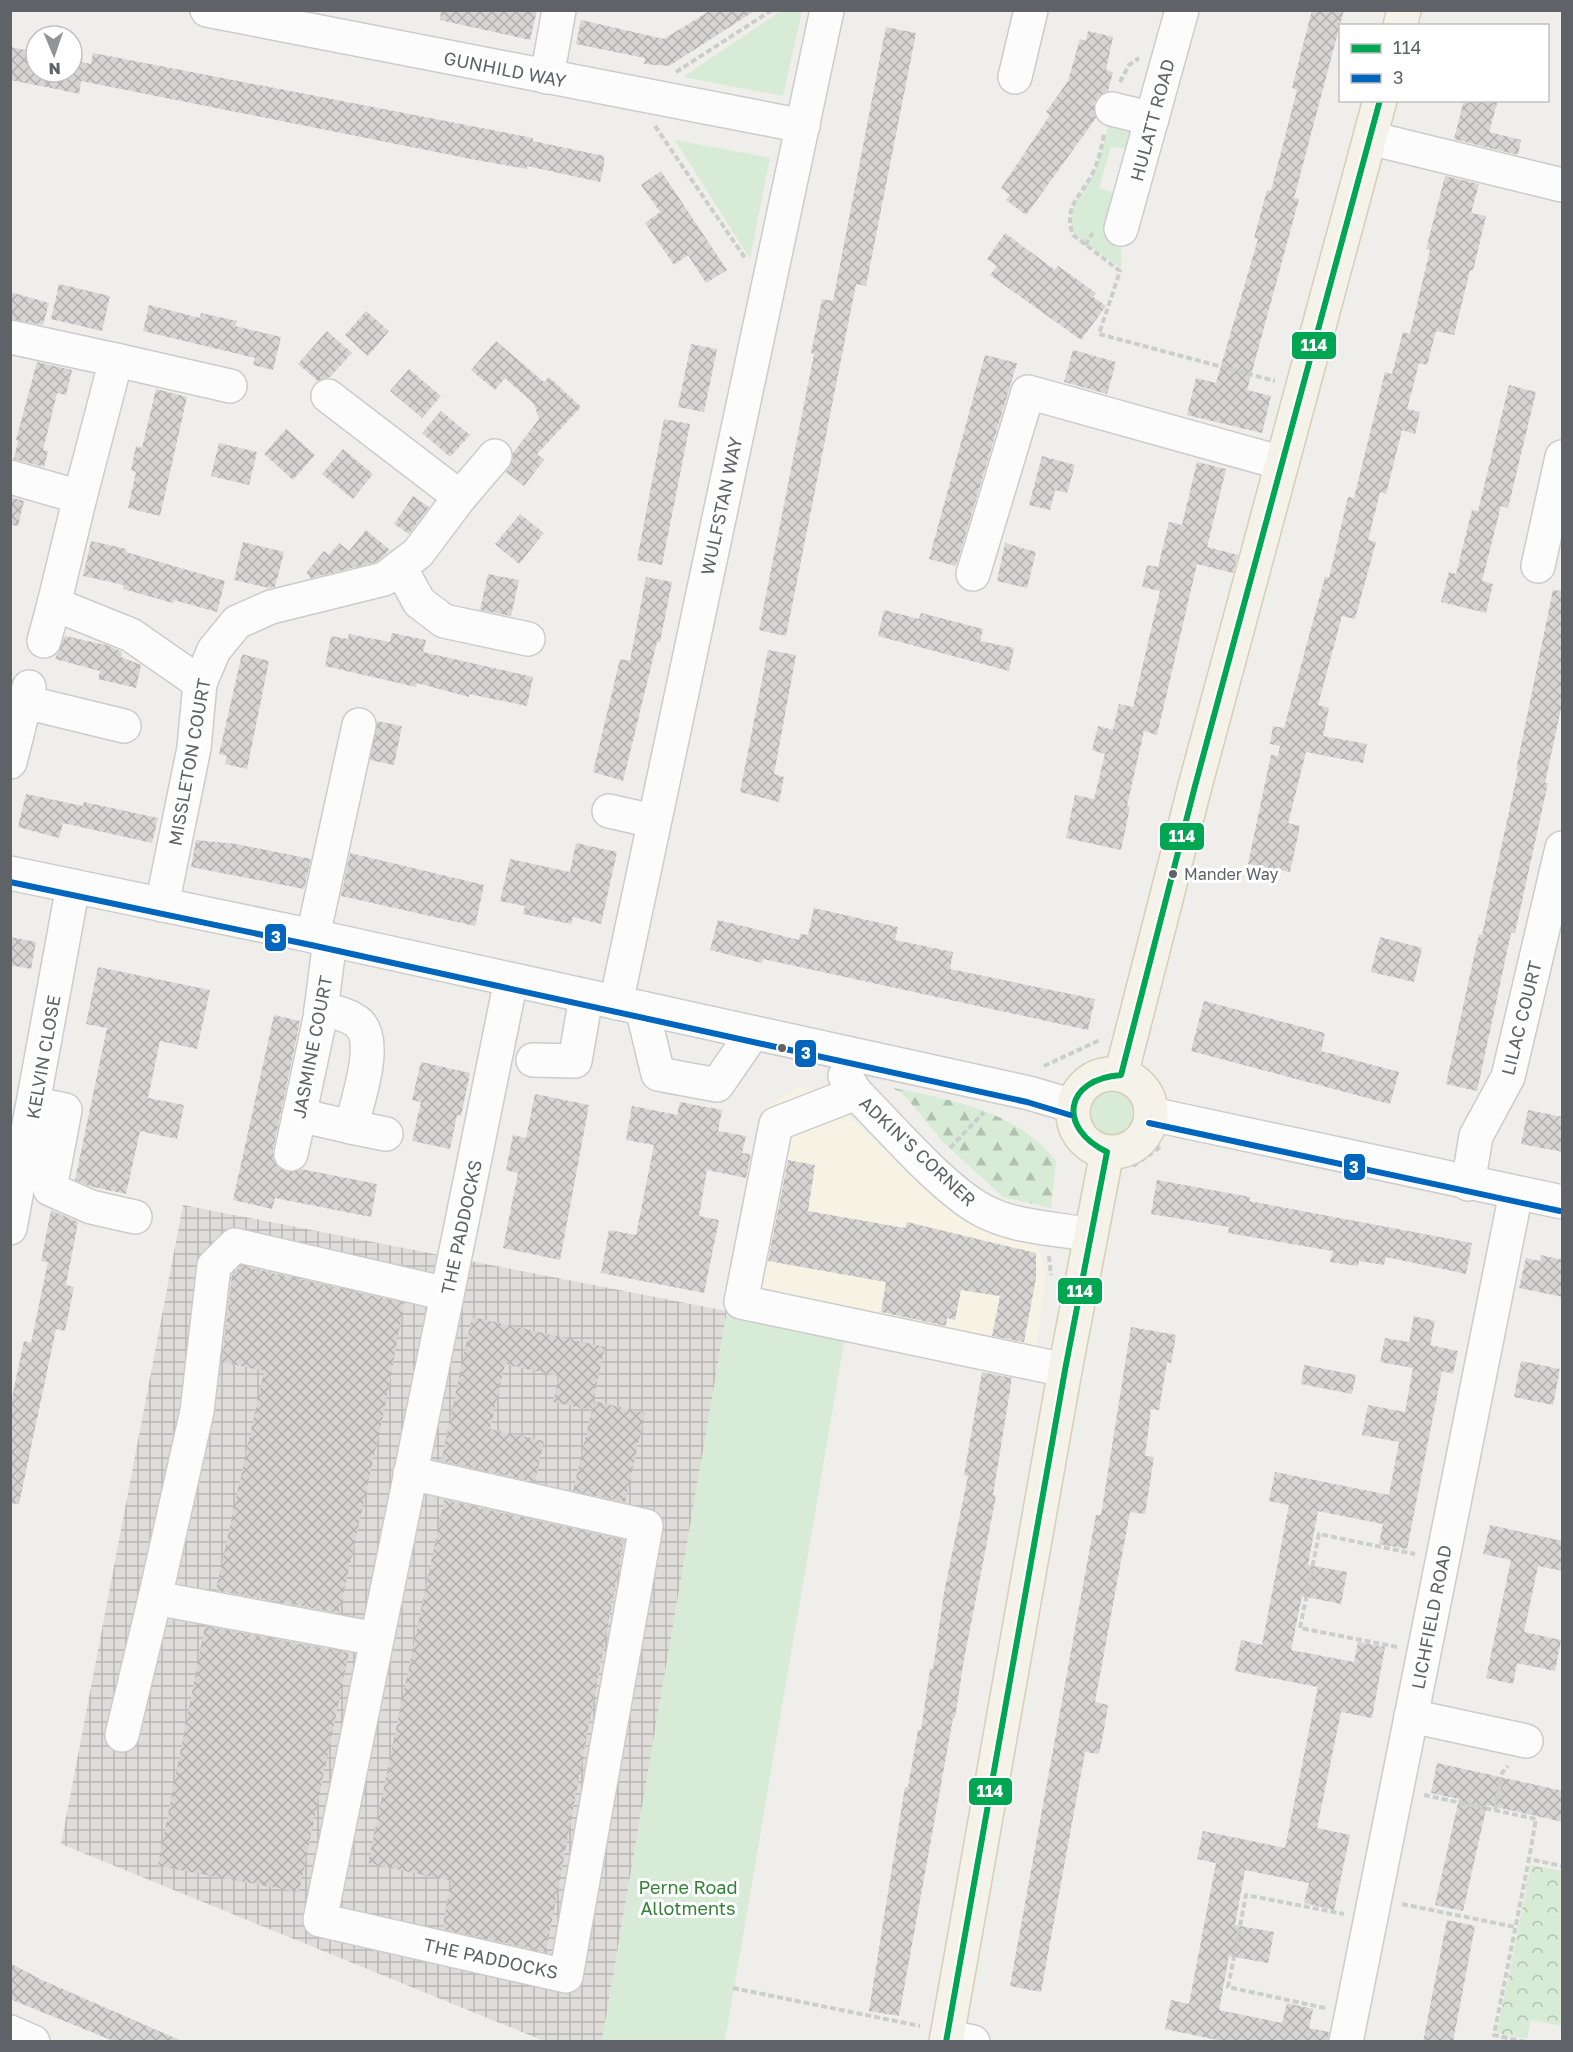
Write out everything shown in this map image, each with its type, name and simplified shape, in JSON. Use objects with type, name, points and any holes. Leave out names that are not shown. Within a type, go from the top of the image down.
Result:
[{"type":"main road","points":[[1121,1075],[1379,102]]},
{"type":"main road","points":[[1108,1074],[1121,1075],[1133,1080],[1143,1089],[1149,1101],[1151,1114],[1142,1139],[1124,1150],[1107,1152],[1092,1148],[1083,1140],[1073,1119],[1073,1106],[1077,1094],[1090,1081],[1108,1074]]},
{"type":"main road","points":[[953,2038],[1065,1371],[1107,1152]]},
{"type":"street","name":"GUNHILD WAY","points":[[207,10],[803,126]]},
{"type":"street","points":[[547,77],[559,10]]},
{"type":"street","name":"WULFSTAN WAY","points":[[533,1060],[575,1061],[614,1002],[827,10]]},
{"type":"street","points":[[1016,77],[1032,10]]},
{"type":"street","name":"HULATT ROAD","points":[[1121,229],[1178,25]]},
{"type":"street","points":[[1112,109],[1152,118]]},
{"type":"street","points":[[1370,138],[1563,185]]},
{"type":"street","points":[[10,337],[230,386]]},
{"type":"street","points":[[44,641],[116,360]]},
{"type":"street","points":[[973,574],[1028,392],[1282,463]]},
{"type":"street","points":[[328,396],[460,497]]},
{"type":"street","name":"MISSLETON COURT","points":[[162,905],[194,748],[200,683],[214,650],[237,622],[271,607],[384,579],[418,553],[460,497],[495,456]]},
{"type":"street","points":[[1538,566],[1563,458]]},
{"type":"street","points":[[10,477],[80,497]]},
{"type":"street","points":[[399,567],[419,602],[444,621],[528,639]]},
{"type":"street","points":[[54,604],[131,634],[200,683]]},
{"type":"street","points":[[10,762],[27,695],[124,726]]},
{"type":"street","name":"JASMINE COURT","points":[[291,1154],[321,1009],[322,938],[359,725]]},
{"type":"street","points":[[609,811],[653,821]]},
{"type":"street","name":"LILAC COURT","points":[[1468,1184],[1476,1136],[1508,1077],[1563,848]]},
{"type":"street","points":[[10,873],[322,938],[1037,1094],[1073,1106]]},
{"type":"street","name":"KELVIN CLOSE","points":[[10,1228],[35,1104],[73,886]]},
{"type":"street","name":"THE PADDOCKS","points":[[410,1473],[646,1526],[566,1976],[320,1920],[410,1473],[511,980]]},
{"type":"street","points":[[614,1002],[658,1074],[717,1085],[753,1033]]},
{"type":"street","points":[[321,1009],[344,1014],[358,1022],[367,1035],[366,1066],[351,1127]]},
{"type":"street","name":"ADKIN'S CORNER","points":[[846,1053],[844,1073],[856,1093],[932,1168],[980,1209],[1028,1226],[1091,1235]]},
{"type":"street","points":[[856,1093],[776,1124],[741,1302],[1065,1371]]},
{"type":"street","points":[[35,1104],[65,1110],[50,1190],[91,1207],[135,1217]]},
{"type":"street","points":[[1151,1114],[1468,1184],[1563,1202]]},
{"type":"street","points":[[299,1115],[386,1134]]},
{"type":"street","name":"LICHFIELD ROAD","points":[[1349,2027],[1516,1193]]},
{"type":"street","points":[[122,1735],[196,1411],[214,1266],[235,1245],[447,1294]]},
{"type":"street","points":[[155,1598],[377,1639]]},
{"type":"street","points":[[1411,1716],[1526,1741]]},
{"type":"street","points":[[10,2032],[33,2042]]},
{"type":"path","points":[[675,73],[772,10]]},
{"type":"path","points":[[1178,25],[1129,64],[1120,82],[1096,167],[1071,204],[1069,215],[1073,235],[1120,271],[1098,334],[1302,388]]},
{"type":"path","points":[[655,126],[767,291]]},
{"type":"path","points":[[1037,1094],[1041,1067],[1096,1043],[1105,1036]]},
{"type":"path","points":[[932,1168],[991,1105]]},
{"type":"path","points":[[1046,1248],[1050,1258],[1050,1284]]},
{"type":"path","points":[[1424,1653],[1300,1628],[1319,1534],[1443,1560]]},
{"type":"path","points":[[1495,1810],[1502,1773],[1526,1741]]},
{"type":"path","points":[[1397,1790],[1536,1819],[1494,2035],[1525,2042]]},
{"type":"path","points":[[1529,1859],[1563,1866]]},
{"type":"path","points":[[1349,2027],[1228,1987],[1246,1896],[1516,1927]]},
{"type":"path","points":[[733,1989],[953,2038]]},
{"type":"shaded area","points":[[798,1087],[819,1091],[963,1218],[1037,1245],[1046,1272],[1033,1373],[721,1312],[768,1106]]},
{"type":"shaded area","points":[[183,1205],[727,1311],[602,2041],[544,2041],[61,1844]]},
{"type":"green space","points":[[781,11],[802,11],[783,96],[683,77]]},
{"type":"green space","points":[[1110,119],[1135,126],[1129,149],[1111,147],[1099,188],[1130,197],[1122,232],[1121,268],[1075,235],[1071,216],[1076,201],[1095,170]]},
{"type":"green space","points":[[675,140],[770,158],[750,259]]},
{"type":"green space","points":[[893,1088],[938,1097],[982,1110],[1022,1130],[1056,1161],[1051,1208],[1003,1197],[944,1143],[905,1096]]},
{"type":"green space","points":[[1110,1088],[1128,1095],[1135,1113],[1128,1131],[1110,1138],[1092,1131],[1085,1113],[1092,1095]]},
{"type":"green space","name":"Perne Road Allotments","points":[[727,1311],[845,1337],[725,2041],[602,2042]]},
{"type":"green space","points":[[1531,1865],[1562,1871],[1562,2026],[1531,2020],[1527,2039],[1497,2033]]},
{"type":"building","points":[[441,10],[537,10],[530,40],[440,20]]},
{"type":"building","points":[[711,10],[756,10],[669,66],[644,64],[645,58],[576,44],[581,20],[664,39]]},
{"type":"building","points":[[1312,10],[1344,10],[1294,198],[1299,199],[1247,390],[1271,396],[1262,433],[1187,415],[1196,378],[1216,383],[1258,239],[1254,238],[1267,190],[1271,191],[1297,90],[1292,88]]},
{"type":"building","points":[[886,27],[916,33],[866,286],[856,284],[786,636],[759,630],[814,354],[811,353],[822,299],[833,301]]},
{"type":"building","points":[[1088,31],[1113,37],[1106,70],[1113,72],[1108,91],[1099,96],[1094,104],[1096,118],[1026,215],[1006,200],[1010,195],[1001,188],[1050,115],[1046,112],[1068,81],[1080,39],[1086,41]]},
{"type":"building","points":[[10,47],[24,50],[24,83],[10,80]]},
{"type":"building","points":[[93,53],[533,138],[533,141],[604,156],[604,165],[600,182],[527,166],[527,169],[84,82],[84,63],[91,64]]},
{"type":"building","points":[[30,84],[81,84],[79,94]]},
{"type":"building","points":[[1463,102],[1497,102],[1489,132],[1521,140],[1518,155],[1454,139]]},
{"type":"building","points":[[661,171],[727,270],[706,283],[688,255],[674,265],[645,223],[660,212],[641,185]]},
{"type":"building","points":[[1445,176],[1479,184],[1471,213],[1486,216],[1473,271],[1470,270],[1454,335],[1436,331],[1427,365],[1419,363],[1407,409],[1420,412],[1415,434],[1402,430],[1386,494],[1380,492],[1368,540],[1376,542],[1355,619],[1342,616],[1318,705],[1329,708],[1323,736],[1367,744],[1363,763],[1306,752],[1288,823],[1300,826],[1290,872],[1248,864],[1271,755],[1278,756],[1280,746],[1270,744],[1273,726],[1284,728],[1325,577],[1329,578],[1348,497],[1354,498],[1385,372],[1392,374],[1403,332],[1410,334],[1430,250],[1426,249]]},
{"type":"building","points":[[1005,233],[1055,270],[1058,266],[1096,293],[1093,297],[1106,306],[1081,340],[990,275],[997,266],[987,259]]},
{"type":"building","points":[[59,284],[110,296],[102,331],[51,319]]},
{"type":"building","points":[[10,292],[49,303],[43,325],[10,319]]},
{"type":"building","points":[[149,305],[200,318],[201,313],[237,321],[235,326],[281,337],[273,370],[253,365],[255,358],[143,331]]},
{"type":"building","points":[[366,311],[389,331],[368,356],[345,335]]},
{"type":"building","points":[[327,331],[352,353],[330,377],[318,381],[298,364]]},
{"type":"building","points":[[496,341],[544,382],[549,377],[581,407],[537,454],[544,460],[524,486],[506,472],[513,460],[513,453],[539,419],[534,404],[505,378],[495,390],[471,370]]},
{"type":"building","points":[[691,344],[717,349],[704,412],[678,407]]},
{"type":"building","points":[[1073,350],[1116,362],[1107,394],[1064,382]]},
{"type":"building","points":[[985,355],[1017,363],[956,566],[929,559]]},
{"type":"building","points":[[37,362],[72,370],[66,395],[57,393],[43,450],[48,451],[44,467],[14,459],[18,441],[16,440]]},
{"type":"building","points":[[409,369],[441,396],[422,418],[390,391]]},
{"type":"building","points":[[1509,385],[1536,392],[1508,508],[1501,506],[1482,581],[1493,584],[1486,613],[1441,602],[1449,572],[1456,574],[1472,510],[1478,511]]},
{"type":"building","points":[[156,389],[187,397],[160,516],[128,508],[136,472],[131,470],[136,446],[142,448]]},
{"type":"building","points":[[441,411],[470,435],[450,457],[422,433]]},
{"type":"building","points":[[664,419],[690,424],[662,565],[637,560]]},
{"type":"building","points":[[286,429],[315,455],[293,480],[264,454]]},
{"type":"building","points":[[219,443],[257,452],[249,485],[211,476]]},
{"type":"building","points":[[343,449],[373,474],[353,499],[322,474]]},
{"type":"building","points":[[1042,456],[1075,465],[1067,493],[1055,490],[1050,510],[1029,505]]},
{"type":"building","points":[[1197,462],[1226,469],[1207,547],[1238,555],[1233,573],[1197,564],[1157,735],[1144,731],[1127,806],[1130,807],[1121,850],[1066,838],[1075,795],[1094,799],[1105,754],[1092,750],[1098,726],[1113,730],[1119,704],[1133,707],[1160,591],[1142,587],[1147,565],[1158,567],[1169,522],[1182,525]]},
{"type":"building","points":[[413,496],[429,507],[409,534],[394,524]]},
{"type":"building","points":[[10,497],[24,501],[18,526],[10,525]]},
{"type":"building","points":[[520,514],[544,533],[519,564],[495,544]]},
{"type":"building","points":[[366,530],[390,550],[376,562],[311,578],[306,573],[324,551],[329,555],[339,543],[349,551]]},
{"type":"building","points":[[91,541],[127,549],[126,552],[225,581],[217,612],[174,600],[173,603],[123,589],[124,585],[83,576]]},
{"type":"building","points":[[243,542],[284,552],[275,587],[269,588],[234,580]]},
{"type":"building","points":[[1005,543],[1036,552],[1027,588],[997,581]]},
{"type":"building","points":[[488,574],[519,580],[511,616],[480,610]]},
{"type":"building","points":[[646,577],[672,582],[660,642],[657,642],[623,781],[593,772],[620,659],[630,661]]},
{"type":"building","points":[[1553,590],[1563,591],[1563,699],[1545,783],[1548,783],[1515,933],[1511,933],[1477,1091],[1446,1084],[1518,771],[1516,770]]},
{"type":"building","points":[[884,610],[919,619],[921,613],[983,629],[980,641],[1014,648],[1009,671],[878,636]]},
{"type":"building","points":[[392,633],[426,640],[423,652],[533,677],[527,706],[469,694],[469,697],[417,683],[416,687],[325,666],[331,636],[348,639],[349,634],[390,642]]},
{"type":"building","points":[[65,636],[106,645],[122,652],[121,657],[141,665],[136,688],[98,679],[100,671],[55,659]]},
{"type":"building","points":[[768,650],[796,655],[774,774],[784,777],[779,802],[740,792]]},
{"type":"building","points":[[242,654],[269,661],[247,769],[225,764],[227,756],[219,754]]},
{"type":"building","points":[[377,721],[402,726],[394,765],[370,760]]},
{"type":"building","points":[[26,794],[83,806],[84,802],[158,818],[152,843],[63,823],[59,838],[18,827]]},
{"type":"building","points":[[196,840],[236,844],[311,859],[304,889],[191,867]]},
{"type":"building","points":[[576,843],[617,852],[601,924],[573,917],[571,924],[523,914],[525,906],[500,901],[510,859],[570,872]]},
{"type":"building","points":[[350,853],[484,885],[475,926],[341,896]]},
{"type":"building","points":[[814,908],[898,927],[895,940],[953,952],[950,969],[1095,999],[1088,1030],[763,959],[762,963],[710,950],[718,920],[799,940],[800,934],[808,935]]},
{"type":"building","points":[[10,937],[36,942],[31,969],[10,965]]},
{"type":"building","points":[[1380,937],[1422,948],[1414,982],[1371,972]]},
{"type":"building","points":[[98,967],[210,990],[197,1049],[160,1041],[148,1098],[184,1105],[177,1139],[140,1131],[126,1194],[89,1186],[75,1180],[107,1028],[86,1024]]},
{"type":"building","points":[[1204,1001],[1325,1033],[1321,1051],[1399,1072],[1390,1104],[1191,1051]]},
{"type":"building","points":[[274,1015],[300,1021],[273,1150],[273,1160],[279,1168],[287,1172],[301,1169],[377,1184],[371,1217],[275,1198],[272,1209],[233,1200]]},
{"type":"building","points":[[421,1062],[470,1073],[461,1116],[457,1115],[450,1149],[412,1141],[421,1102],[412,1100]]},
{"type":"building","points":[[535,1094],[589,1105],[560,1260],[503,1248],[518,1173],[506,1170],[513,1135],[526,1138]]},
{"type":"building","points":[[680,1102],[722,1110],[718,1131],[746,1136],[742,1153],[751,1154],[746,1178],[707,1170],[699,1216],[719,1220],[704,1293],[601,1273],[609,1230],[636,1235],[654,1145],[626,1140],[632,1106],[677,1115]]},
{"type":"building","points":[[1528,1110],[1563,1117],[1563,1152],[1521,1144]]},
{"type":"building","points":[[788,1160],[815,1165],[808,1211],[905,1228],[907,1222],[1036,1253],[1036,1278],[1024,1342],[992,1336],[1000,1296],[961,1290],[955,1320],[947,1318],[946,1326],[881,1312],[886,1282],[768,1261]]},
{"type":"building","points":[[1157,1180],[1250,1197],[1249,1201],[1472,1243],[1466,1274],[1386,1257],[1384,1265],[1359,1261],[1358,1266],[1330,1262],[1333,1251],[1228,1233],[1229,1227],[1151,1214]]},
{"type":"building","points":[[51,1210],[78,1222],[66,1285],[74,1287],[65,1331],[56,1329],[19,1504],[10,1503],[10,1407],[24,1341],[31,1343],[48,1262],[41,1261]]},
{"type":"building","points":[[1541,1255],[1563,1260],[1563,1297],[1519,1288],[1526,1258],[1540,1261]]},
{"type":"building","points":[[241,1266],[404,1303],[385,1407],[339,1613],[216,1590],[264,1371],[222,1362],[232,1275]]},
{"type":"building","points":[[1414,1316],[1435,1321],[1430,1345],[1458,1351],[1453,1374],[1442,1371],[1407,1549],[1379,1544],[1383,1524],[1318,1511],[1308,1565],[1347,1572],[1341,1604],[1302,1596],[1291,1650],[1354,1662],[1358,1642],[1385,1647],[1372,1718],[1341,1712],[1317,1828],[1350,1835],[1334,1910],[1304,1903],[1309,1883],[1245,1870],[1235,1925],[1274,1932],[1268,1963],[1229,1956],[1219,2010],[1282,2023],[1287,2003],[1313,2009],[1309,2028],[1329,2032],[1328,2042],[1227,2042],[1165,2029],[1171,2000],[1189,2004],[1216,1863],[1197,1859],[1203,1831],[1285,1848],[1318,1687],[1235,1671],[1241,1640],[1262,1645],[1289,1505],[1269,1501],[1275,1472],[1389,1495],[1399,1442],[1362,1435],[1368,1405],[1405,1412],[1413,1368],[1380,1362],[1385,1338],[1409,1342]]},
{"type":"building","points":[[472,1317],[605,1347],[591,1410],[553,1402],[559,1376],[505,1364],[490,1429],[544,1441],[535,1482],[441,1461]]},
{"type":"building","points":[[1131,1327],[1176,1335],[1171,1363],[1167,1362],[1159,1410],[1151,1409],[1145,1456],[1154,1457],[1145,1514],[1130,1512],[1095,1702],[1108,1705],[1104,1730],[1099,1754],[1085,1752],[1041,1992],[1010,1986],[1096,1515],[1101,1515]]},
{"type":"building","points":[[1521,1361],[1560,1369],[1553,1405],[1514,1397]]},
{"type":"building","points":[[1304,1365],[1356,1375],[1352,1394],[1301,1384]]},
{"type":"building","points":[[982,1372],[1012,1378],[993,1495],[996,1496],[899,2016],[869,2011],[905,1787],[908,1787],[918,1730],[921,1730],[944,1593],[968,1476],[964,1475]]},
{"type":"building","points":[[594,1401],[645,1413],[625,1502],[573,1491]]},
{"type":"building","points":[[444,1500],[624,1540],[546,1952],[442,1929],[451,1881],[368,1863]]},
{"type":"building","points":[[1490,1525],[1563,1541],[1563,1571],[1538,1566],[1524,1632],[1561,1640],[1555,1671],[1517,1663],[1513,1684],[1486,1678],[1511,1560],[1483,1554]]},
{"type":"building","points":[[205,1626],[349,1653],[299,1892],[158,1866]]},
{"type":"building","points":[[1437,1763],[1563,1791],[1563,1822],[1487,1805],[1463,1911],[1435,1905],[1459,1799],[1431,1793]]},
{"type":"building","points":[[1447,1920],[1475,1926],[1453,2042],[1423,2042]]},
{"type":"building","points":[[10,1963],[42,1980],[184,2042],[116,2042],[10,1999]]},
{"type":"transit line","name":"114","points":[[946,2042],[1065,1370],[1107,1152],[1091,1142],[1080,1130],[1074,1118],[1074,1106],[1078,1095],[1088,1085],[1102,1078],[1121,1075],[1195,786],[1379,102]]},
{"type":"transit line","name":"3","points":[[10,882],[311,945],[1027,1102],[1070,1115]]},
{"type":"transit line","name":"3","points":[[1149,1123],[1560,1211]]},
{"type":"place","name":"Mander Way","points":[[1173,874]]}]
